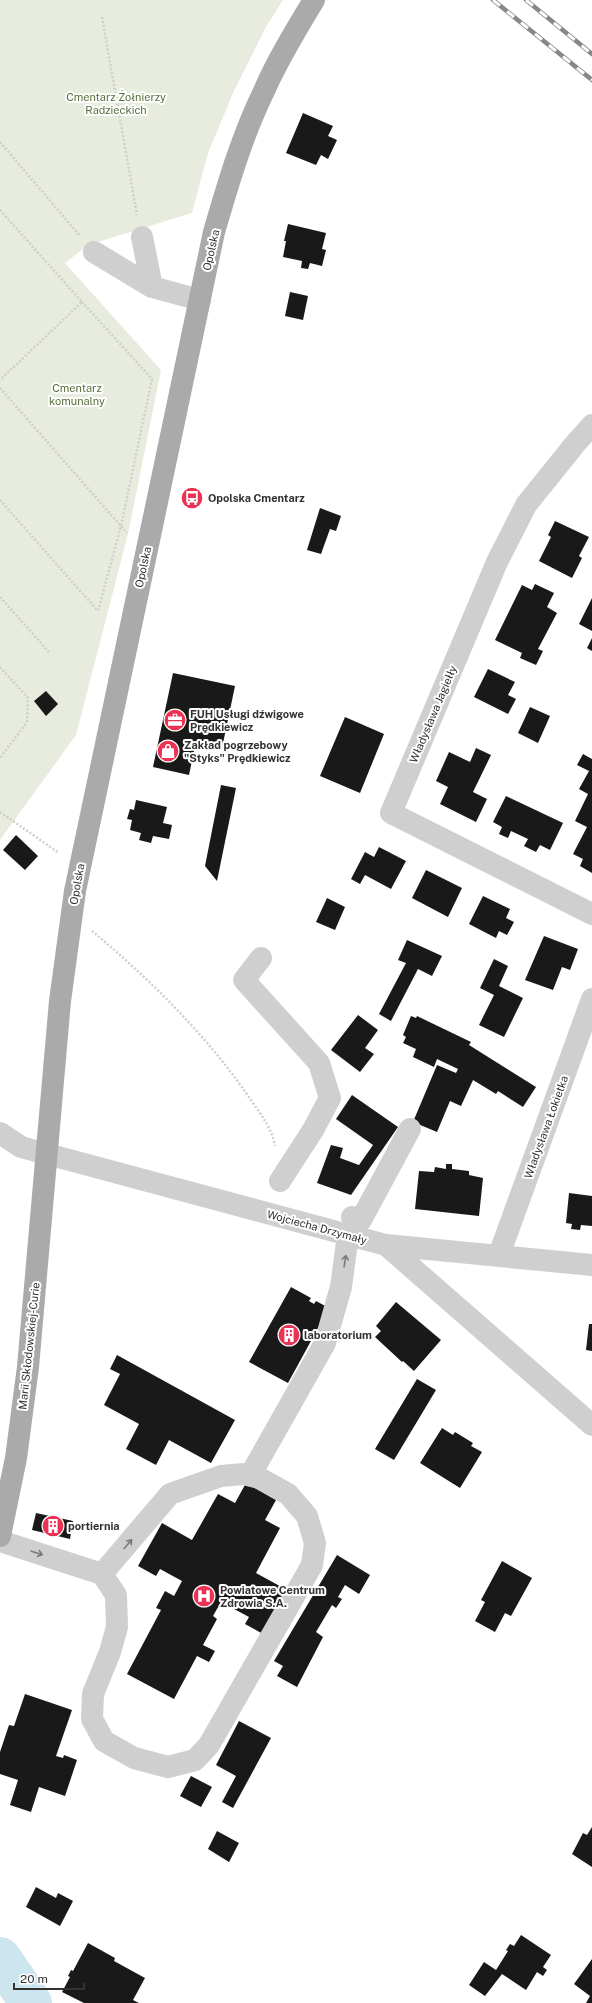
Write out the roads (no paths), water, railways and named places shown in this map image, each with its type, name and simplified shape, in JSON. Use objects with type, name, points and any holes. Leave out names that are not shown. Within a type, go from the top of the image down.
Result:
[{"type":"main road","name":"Opolska","points":[[48,1155],[60,1001],[75,891],[214,232],[243,139],[264,91],[287,45],[314,0]]},
{"type":"main road","name":"Marii Skłodowskiej-Curie","points":[[0,1536],[16,1458],[28,1367],[48,1155]]},
{"type":"street","points":[[142,236],[152,287]]},
{"type":"street","points":[[94,252],[152,287],[200,300]]},
{"type":"street","name":"Władysława Jagiełły","points":[[592,425],[575,444],[522,512],[497,562],[391,813],[592,914]]},
{"type":"street","points":[[261,958],[244,980],[319,1063],[330,1098],[313,1130],[280,1181]]},
{"type":"street","name":"Władysława Łokietka","points":[[499,1255],[592,999]]},
{"type":"street","points":[[251,1474],[325,1343],[340,1287],[350,1226],[361,1220],[410,1129]]},
{"type":"street","name":"Wojciecha Drzymały","points":[[0,1133],[21,1147],[48,1155],[350,1226],[386,1245],[592,1264]]},
{"type":"street","points":[[386,1245],[592,1425]]},
{"type":"street","points":[[0,1541],[102,1574],[116,1595],[117,1627],[110,1652],[93,1694],[92,1719],[104,1740],[134,1758],[168,1767],[195,1760],[209,1745],[312,1565],[315,1543],[307,1516],[288,1494],[251,1474],[221,1476],[170,1494],[102,1574]]},
{"type":"waterway","points":[[0,1958],[31,2003]]},
{"type":"railway","points":[[493,0],[592,80]]},
{"type":"railway","points":[[526,0],[592,54]]},
{"type":"place","name":"Opolska Cmentarz","points":[[192,498]]},
{"type":"place","name":"FUH Usługi dźwigowe Prędkiewicz","points":[[175,720]]},
{"type":"place","name":"Zakład pogrzebowy \"Styks\" Prędkiewicz","points":[[168,751]]},
{"type":"place","name":"laboratorium","points":[[289,1335]]},
{"type":"place","name":"portiernia","points":[[53,1526]]},
{"type":"place","name":"Powiatowe Centrum Zdrowia S.A.","points":[[204,1596]]},
{"type":"park label","name":"Cmentarz Żołnierzy Radzieckich","points":[[116,103]]},
{"type":"park label","name":"Cmentarz komunalny","points":[[77,394]]}]
